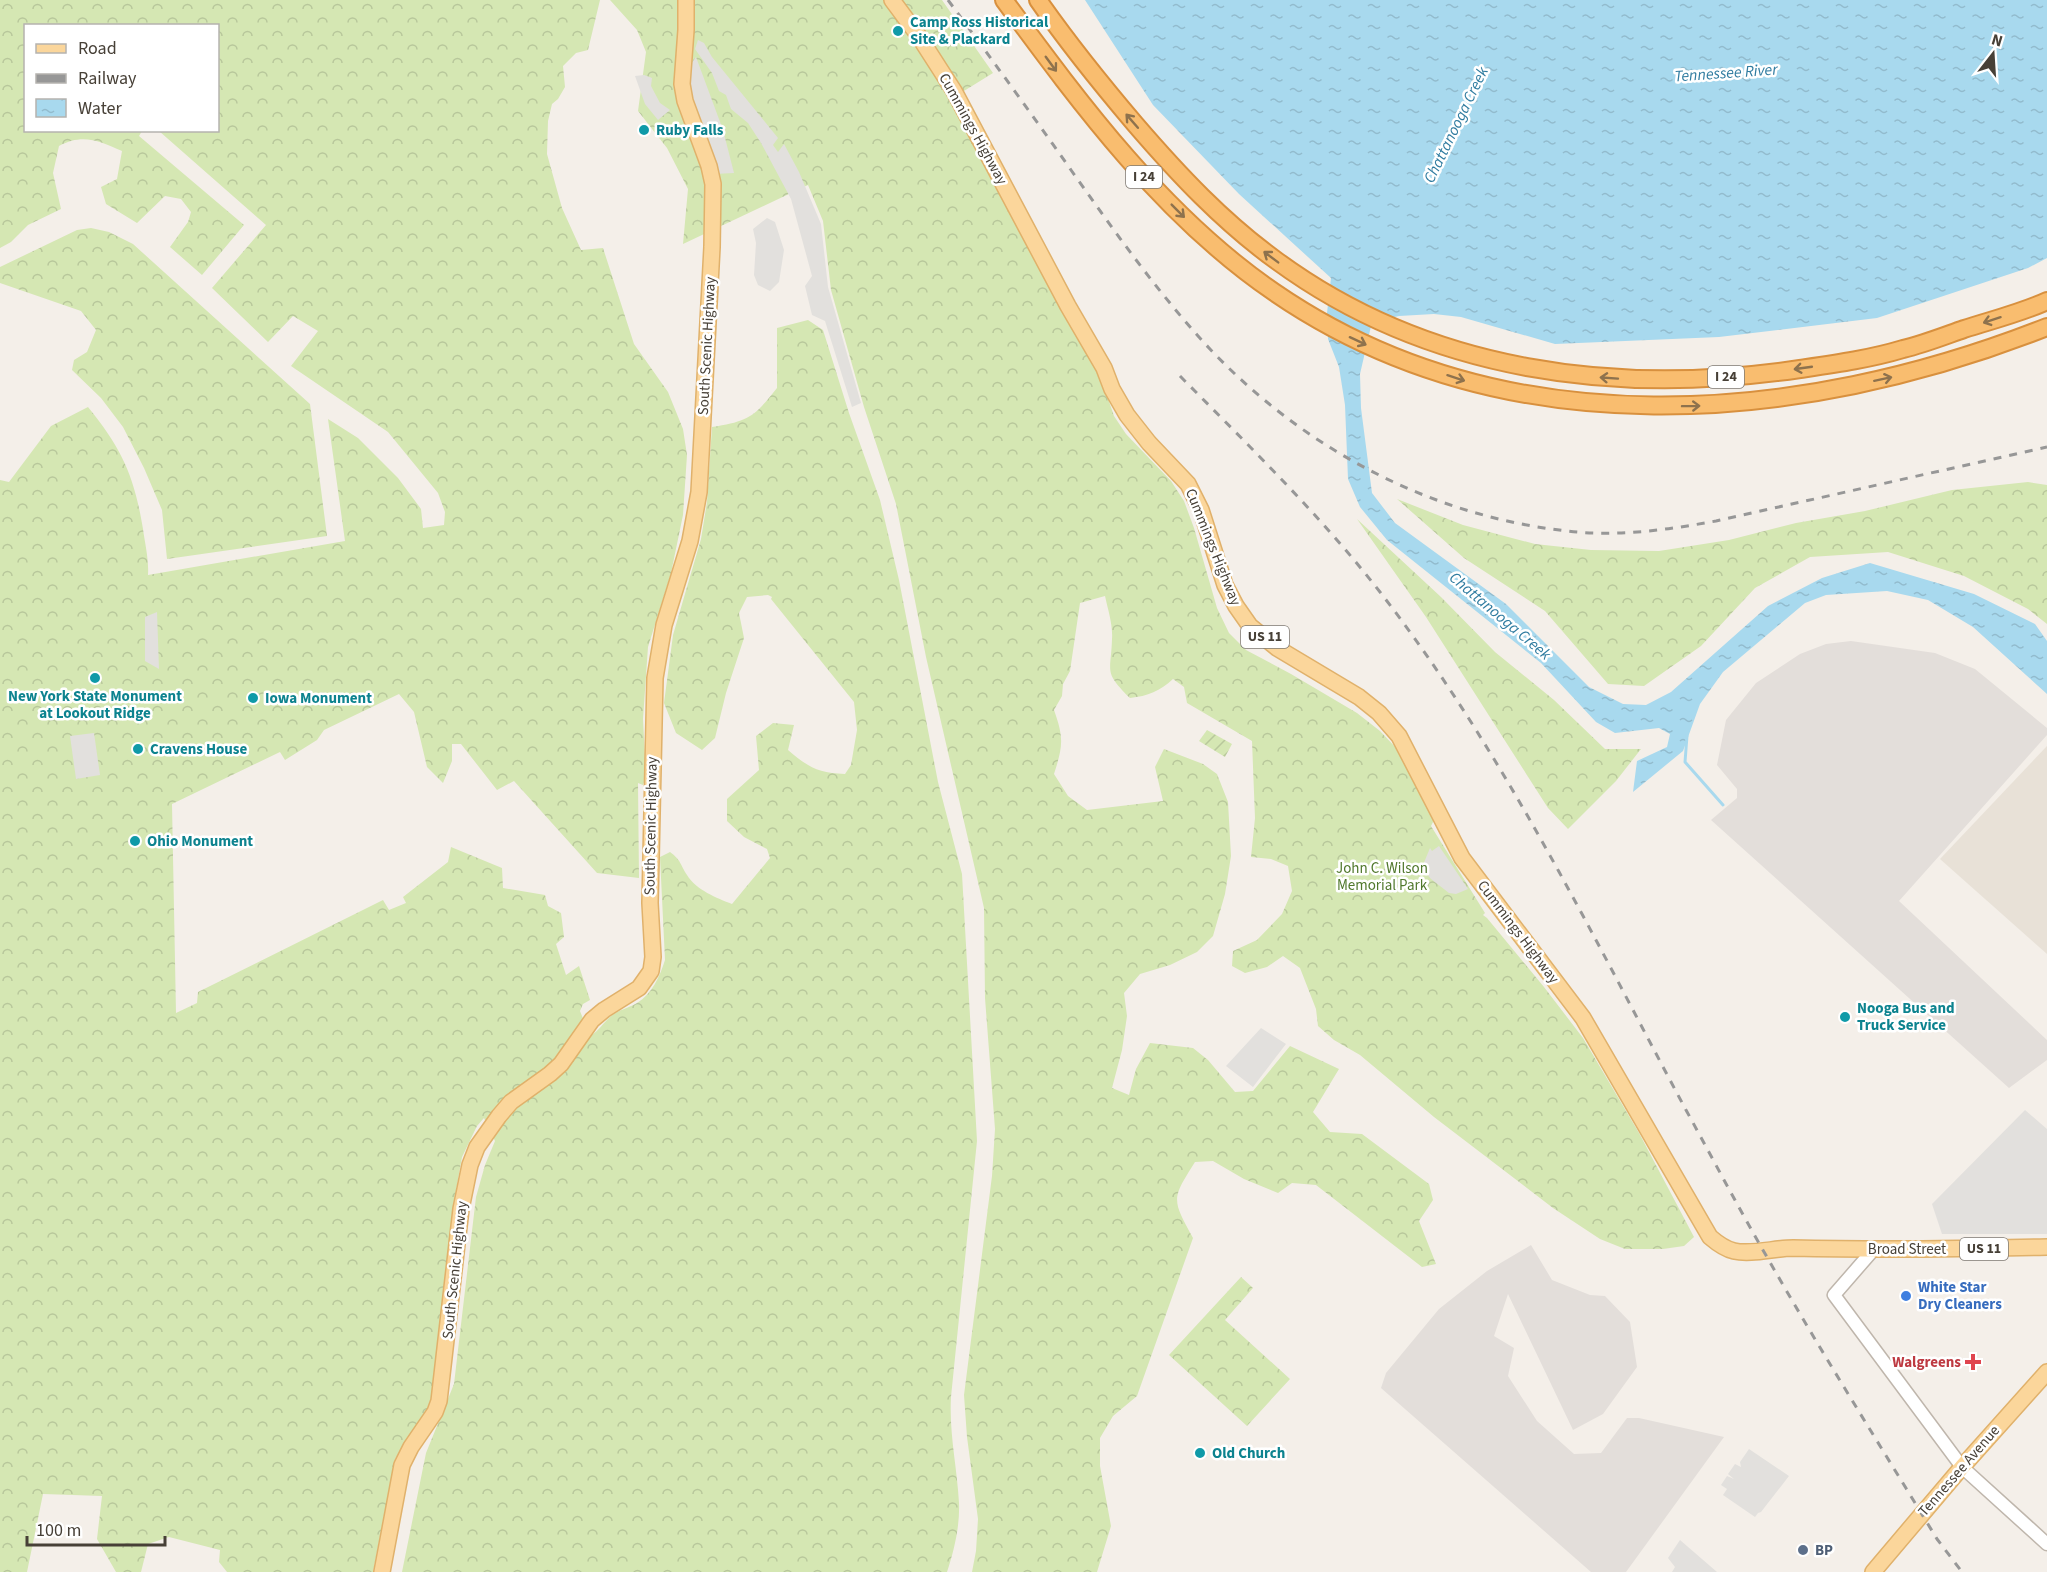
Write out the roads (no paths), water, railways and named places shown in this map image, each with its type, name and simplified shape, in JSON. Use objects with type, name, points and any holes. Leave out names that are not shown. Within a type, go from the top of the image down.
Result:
[{"type":"highway","name":"I 24","points":[[1004,0],[1060,76],[1142,175],[1200,233],[1245,270],[1317,320],[1401,360],[1478,385],[1536,396],[1630,406],[1701,405],[1822,392],[1901,375],[2047,327]]},
{"type":"highway","name":"I 24","points":[[1038,0],[1097,79],[1178,174],[1241,233],[1320,289],[1364,314],[1400,330],[1473,355],[1537,370],[1610,378],[1674,379],[1750,376],[1825,365],[1902,350],[2047,301]]},
{"type":"main road","name":"South Scenic Highway","points":[[382,1572],[402,1465],[435,1412],[439,1401],[461,1209],[466,1178],[474,1155],[499,1116],[512,1102],[561,1064],[592,1020],[639,988],[651,971],[653,957],[650,892],[655,678],[664,625],[690,541],[699,492],[712,247],[713,193],[709,166],[685,101],[682,84],[686,0]]},
{"type":"main road","name":"Cummings Highway","points":[[892,0],[918,35],[967,115],[1026,229],[1104,368],[1112,389],[1127,415],[1149,443],[1188,484],[1201,510],[1225,585],[1250,626],[1277,648],[1359,697],[1379,713],[1399,736],[1462,858],[1583,1018],[1710,1237],[1733,1251],[1803,1248]]},
{"type":"main road","name":"Broad Street","points":[[1803,1248],[1920,1250],[2047,1248]]},
{"type":"main road","name":"Tennessee Avenue","points":[[1873,1572],[2047,1372]]},
{"type":"street","points":[[1875,1249],[1834,1295],[1962,1467],[2047,1544]]},
{"type":"water","points":[[1085,0],[2047,0],[2047,258],[2028,268],[1877,318],[1719,337],[1555,344],[1461,317],[1434,314],[1399,316],[1372,322],[1360,374],[1361,408],[1372,493],[1395,523],[1506,604],[1589,687],[1623,704],[1646,705],[1671,692],[1768,606],[1822,578],[1870,563],[1974,594],[2035,624],[2047,641],[2047,694],[1973,627],[1928,600],[1887,591],[1826,595],[1805,603],[1723,672],[1700,704],[1683,751],[1633,792],[1637,761],[1667,747],[1670,734],[1659,728],[1615,733],[1596,722],[1541,663],[1387,540],[1360,507],[1348,479],[1345,405],[1339,367],[1328,339],[1327,313],[1331,278],[1239,194],[1153,105]]},
{"type":"waterway","points":[[1687,736],[1685,762],[1723,805]]},
{"type":"railway","points":[[948,0],[1137,262],[1209,348],[1285,417],[1327,446],[1418,493],[1466,510],[1516,523],[1585,533],[1642,532],[1716,521],[2047,447]]},
{"type":"railway","points":[[1180,376],[1283,481],[1357,563],[1425,652],[1506,779],[1544,845],[1787,1293],[1937,1539],[1962,1572]]},
{"type":"place","name":"Camp Ross Historical Site & Plackard","points":[[898,31]]},
{"type":"place","name":"Ruby Falls","points":[[644,130]]},
{"type":"place","name":"New York State Monument at Lookout Ridge","points":[[95,678]]},
{"type":"place","name":"Iowa Monument","points":[[253,698]]},
{"type":"place","name":"Cravens House","points":[[138,749]]},
{"type":"place","name":"Ohio Monument","points":[[135,841]]},
{"type":"place","name":"Nooga Bus and Truck Service","points":[[1845,1017]]},
{"type":"place","name":"White Star Dry Cleaners","points":[[1906,1296]]},
{"type":"place","name":"Walgreens","points":[[1973,1362]]},
{"type":"place","name":"Old Church","points":[[1200,1453]]},
{"type":"place","name":"BP","points":[[1803,1550]]},
{"type":"water label","name":"Tennessee River","points":[[1726,73]]},
{"type":"water label","name":"Chattanooga Creek","points":[[1456,125]]},
{"type":"water label","name":"Chattanooga Creek","points":[[1500,616]]},
{"type":"park label","name":"John C. Wilson Memorial Park","points":[[1382,876]]}]
